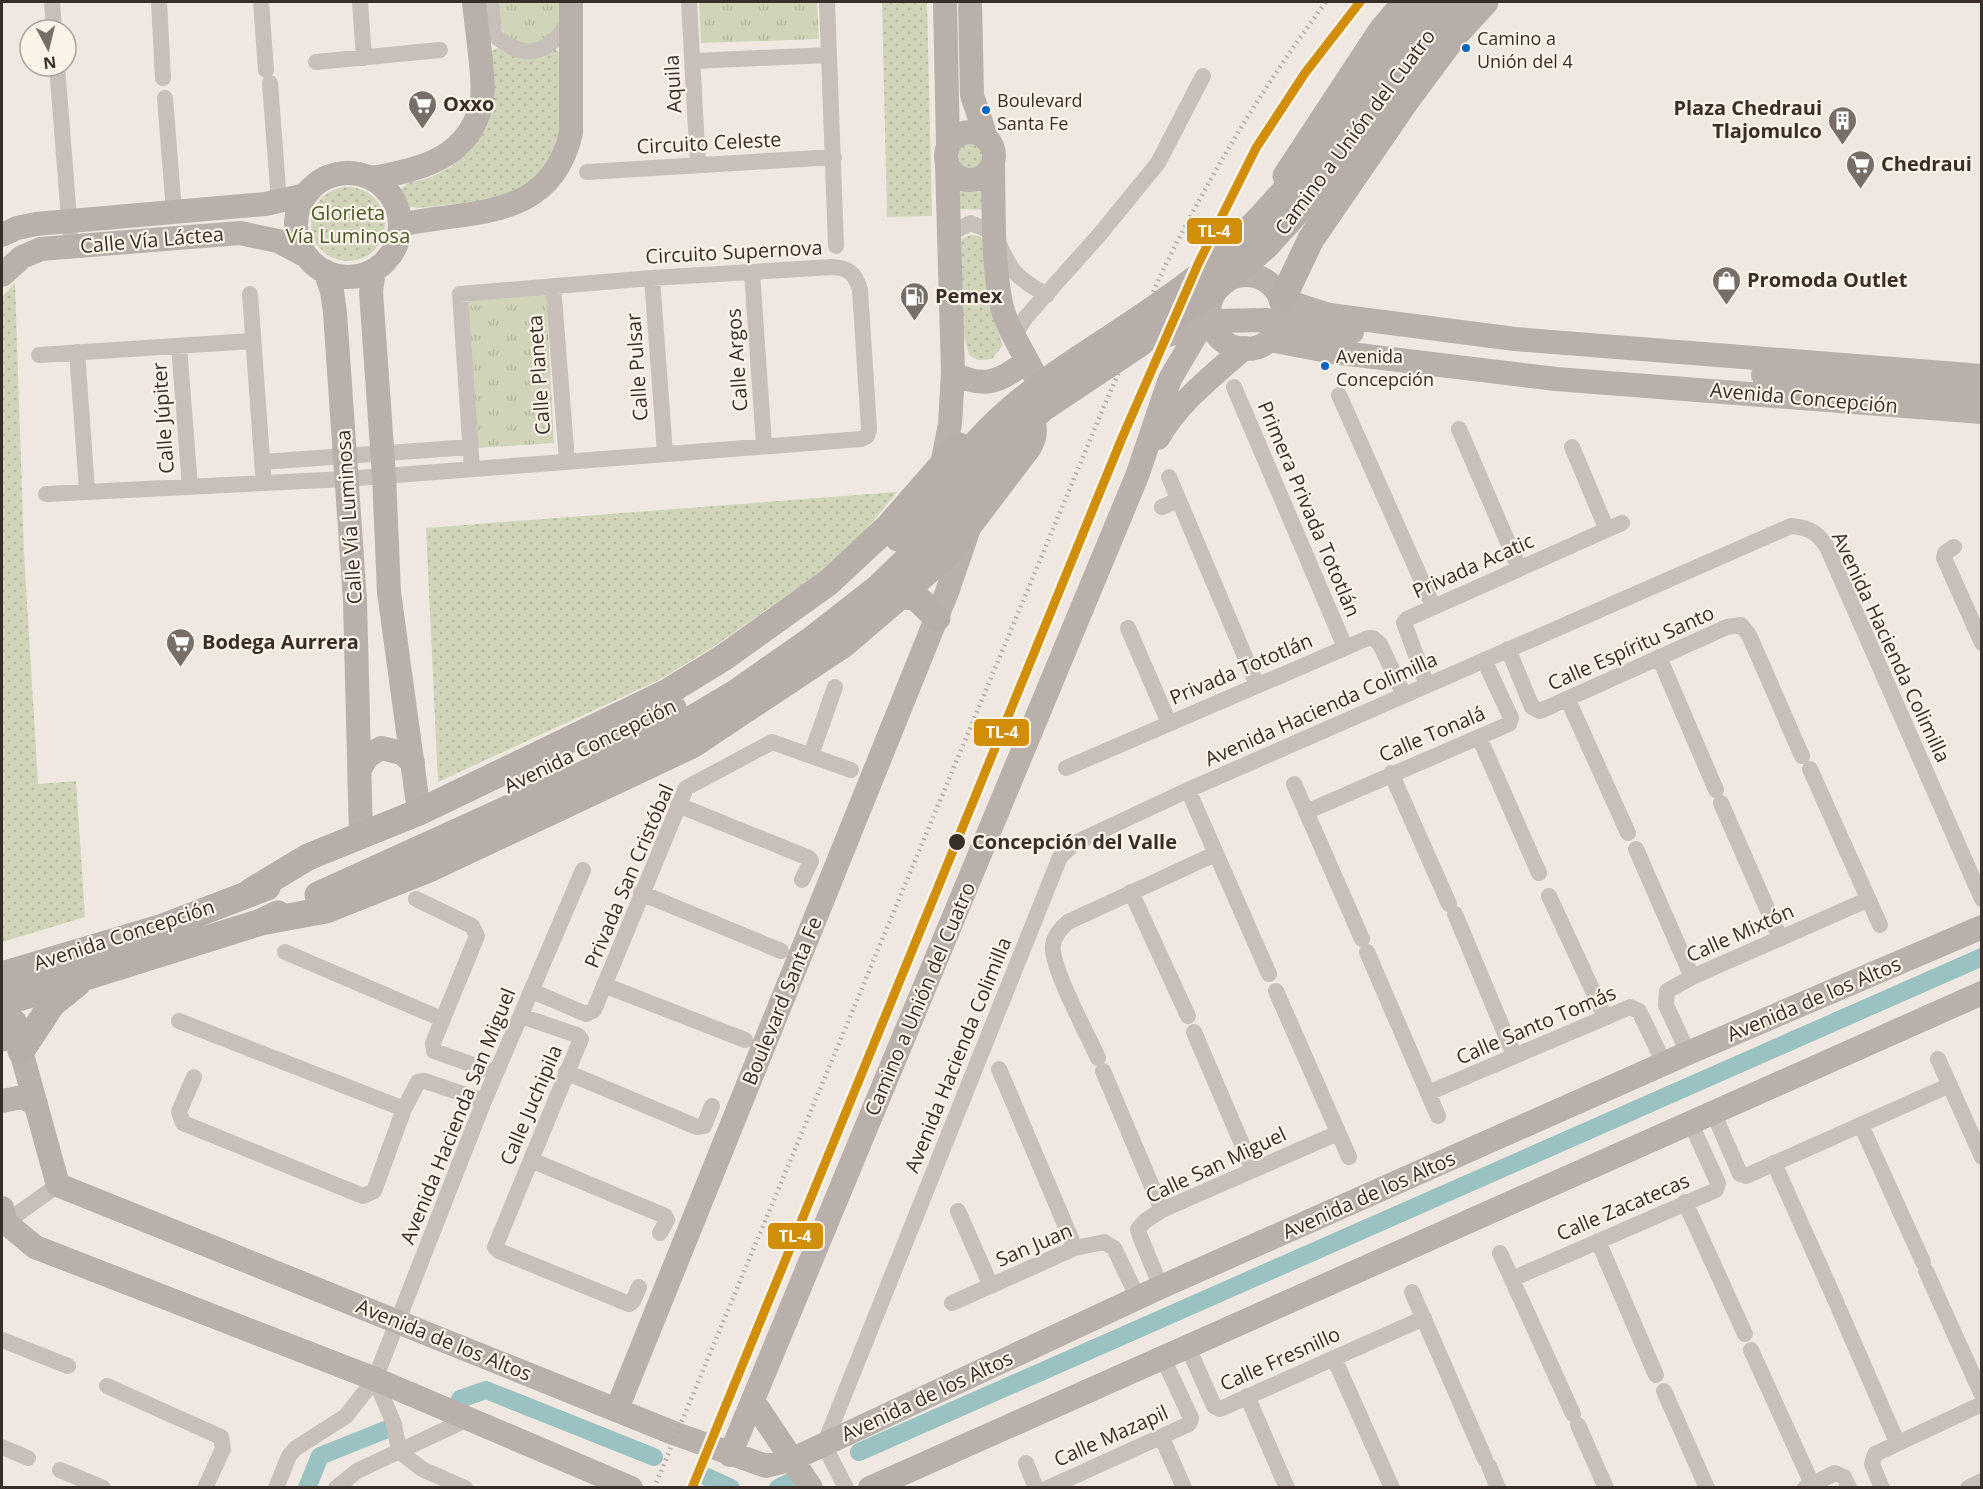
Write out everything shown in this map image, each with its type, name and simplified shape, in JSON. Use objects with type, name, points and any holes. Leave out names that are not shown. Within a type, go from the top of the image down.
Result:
[{"type":"main road","points":[[1222,283],[1298,154],[1382,30],[1406,2]]},
{"type":"main road","name":"Camino a Unión del Cuatro","points":[[1136,346],[1265,247],[1298,211],[1430,2]]},
{"type":"main road","name":"Camino a Unión del Cuatro","points":[[1141,316],[1199,276],[1274,206],[1321,148],[1457,2]]},
{"type":"main road","points":[[1282,300],[1311,239],[1405,102],[1454,36],[1485,2]]},
{"type":"main road","name":"Avenida Concepción","points":[[7,1010],[86,977],[261,922],[648,745],[737,692],[814,638],[878,588],[905,546],[1006,414],[1038,386],[1141,316]]},
{"type":"main road","name":"Avenida Concepción","points":[[7,1010],[160,928],[310,871],[410,829],[656,718],[782,638],[855,581],[905,546],[1006,442],[1043,408],[1136,346]]},
{"type":"main road","points":[[250,892],[308,857],[420,812],[666,693],[723,658],[829,582],[889,526],[943,462],[983,421],[999,411],[1014,410],[1024,413],[1033,423],[1035,435],[948,553],[844,644],[692,745],[429,869],[326,910],[261,922]]},
{"type":"main road","points":[[901,595],[917,598],[937,618]]},
{"type":"main road","points":[[7,1010],[52,1004],[86,977]]},
{"type":"street","points":[[52,2],[53,18]]},
{"type":"street","points":[[159,2],[163,78]]},
{"type":"street","points":[[261,2],[279,202]]},
{"type":"street","points":[[360,2],[364,58]]},
{"type":"street","points":[[370,178],[392,197],[400,225],[393,251],[374,270],[358,276],[341,276],[325,272],[306,256],[299,241],[296,226],[298,210],[306,195],[315,185],[342,174],[370,178],[407,172],[430,165],[450,153],[465,138],[477,117],[482,97],[474,2]]},
{"type":"street","points":[[491,2],[494,35],[515,49],[529,52],[553,43],[571,10]]},
{"type":"street","name":"Aquila","points":[[689,2],[698,165]]},
{"type":"street","points":[[827,2],[836,246]]},
{"type":"street","name":"Boulevard Santa Fe","points":[[945,2],[953,373],[950,424],[936,488],[936,514],[948,553],[947,592]]},
{"type":"street","points":[[970,2],[972,95],[993,151],[994,233],[1001,304],[1025,362],[1038,381],[1044,401],[1042,420],[1035,435]]},
{"type":"street","points":[[400,225],[430,218],[500,210],[526,198],[548,180],[568,147],[571,133],[571,10]]},
{"type":"street","points":[[316,62],[440,50]]},
{"type":"street","points":[[694,61],[828,55]]},
{"type":"street","points":[[1013,337],[1026,317],[1158,163],[1203,76]]},
{"type":"street","points":[[58,78],[72,247]]},
{"type":"street","points":[[165,98],[174,212]]},
{"type":"street","points":[[987,140],[974,133],[966,133],[952,141],[948,155],[956,175],[970,180],[984,176],[993,164]]},
{"type":"street","name":"Circuito Celeste","points":[[587,172],[834,158]]},
{"type":"street","name":"Calle Vía Láctea","points":[[2,236],[27,226],[279,202],[306,195]]},
{"type":"street","points":[[950,233],[971,223],[994,233],[1011,271],[1027,284],[1047,295]]},
{"type":"street","name":"Calle Vía Láctea","points":[[2,275],[22,257],[41,249],[240,233],[278,241],[306,256]]},
{"type":"street","name":"Circuito Supernova","points":[[384,465],[472,469],[861,439],[867,436],[860,290],[857,278],[843,268],[652,278],[460,294],[458,302],[472,469]]},
{"type":"street","name":"Calle Vía Luminosa","points":[[374,270],[371,291],[384,465],[391,603],[420,812]]},
{"type":"street","name":"Calle Vía Luminosa","points":[[325,272],[332,291],[335,313],[355,601],[360,836]]},
{"type":"street","name":"Calle Argos","points":[[752,272],[764,445]]},
{"type":"street","points":[[1256,276],[1276,289],[1282,300],[1282,321],[1270,340],[1253,348],[1245,348],[1224,341],[1211,324],[1209,313],[1215,291],[1222,283],[1233,277],[1256,276]]},
{"type":"street","name":"Calle Pulsar","points":[[652,278],[665,453]]},
{"type":"street","name":"Calle Planeta","points":[[554,286],[567,461]]},
{"type":"street","points":[[250,294],[264,483]]},
{"type":"street","name":"Avenida Concepción","points":[[1282,300],[1329,315],[1515,339],[1982,376]]},
{"type":"street","name":"Camino a Unión del Cuatro","points":[[730,1455],[1137,476],[1170,379],[1209,313]]},
{"type":"street","name":"Avenida Concepción","points":[[1136,346],[1185,328],[1214,321],[1265,320],[1571,357],[1982,395]]},
{"type":"street","name":"Avenida Concepción","points":[[1270,340],[1333,352],[1556,378],[1982,412]]},
{"type":"street","points":[[39,355],[252,341]]},
{"type":"street","name":"Calle Júpiter","points":[[179,346],[190,487]]},
{"type":"street","name":"Camino a Unión del Cuatro","points":[[1137,476],[1167,421],[1200,387],[1245,348]]},
{"type":"street","points":[[77,352],[87,490]]},
{"type":"street","points":[[953,373],[969,382],[985,382],[1009,375],[1025,362]]},
{"type":"street","name":"Primera Privada Tototlán","points":[[1234,387],[1345,647]]},
{"type":"street","points":[[1339,394],[1432,606]]},
{"type":"street","points":[[1459,429],[1519,568]]},
{"type":"street","points":[[46,494],[87,490],[264,483],[345,468],[384,465],[470,447]]},
{"type":"street","name":"Privada Acatic","points":[[1428,685],[1404,623],[1407,619],[1615,527],[1572,447]]},
{"type":"street","points":[[262,462],[345,468]]},
{"type":"street","points":[[1169,477],[1257,685]]},
{"type":"street","points":[[1162,507],[1178,500]]},
{"type":"street","name":"Boulevard Santa Fe","points":[[617,1409],[937,618],[970,526]]},
{"type":"street","name":"Avenida Hacienda Colimilla","points":[[824,1445],[1060,857],[1076,843],[1188,790],[1791,526],[1806,527],[1818,533],[1827,547],[1982,899]]},
{"type":"street","points":[[1954,547],[1945,553],[1944,558],[1982,643]]},
{"type":"street","points":[[355,601],[363,610],[375,613],[391,603]]},
{"type":"street","name":"Calle Espíritu Santo","points":[[1508,649],[1533,709],[1540,711],[1727,627],[1741,625],[1749,635],[1867,900]]},
{"type":"street","points":[[1128,628],[1169,723]]},
{"type":"street","name":"Privada Tototlán","points":[[1066,768],[1368,638],[1377,640],[1404,695]]},
{"type":"street","points":[[1659,657],[1780,938]]},
{"type":"street","name":"Calle Tonalá","points":[[1306,812],[1511,722],[1484,660]]},
{"type":"street","points":[[811,755],[835,687]]},
{"type":"street","points":[[1568,700],[1628,833]]},
{"type":"street","points":[[1479,737],[1539,873]]},
{"type":"street","name":"Privada San Cristóbal","points":[[532,991],[586,1014],[594,1010],[686,788],[772,742],[851,770]]},
{"type":"street","points":[[360,769],[367,758],[381,748],[402,753],[413,763]]},
{"type":"street","points":[[1391,773],[1514,1055]]},
{"type":"street","points":[[1294,784],[1438,1116]]},
{"type":"street","points":[[1188,790],[1269,974]]},
{"type":"street","points":[[678,805],[810,858],[811,861],[802,880]]},
{"type":"street","points":[[1636,849],[1692,977]]},
{"type":"street","points":[[1162,1210],[1053,953],[1055,937],[1068,922],[1215,854]]},
{"type":"street","name":"Avenida Hacienda San Miguel","points":[[276,1488],[289,1456],[296,1448],[346,1416],[375,1379],[484,1101],[583,870]]},
{"type":"street","points":[[1131,892],[1188,1016]]},
{"type":"street","points":[[641,893],[781,951]]},
{"type":"street","points":[[1549,896],[1605,1017]]},
{"type":"street","points":[[416,899],[472,926],[477,939],[442,1019],[433,1049],[496,1073]]},
{"type":"street","points":[[1867,900],[1880,924]]},
{"type":"street","name":"Calle Mixtón","points":[[1688,1053],[1666,1005],[1665,995],[1671,989],[1692,977],[1867,900]]},
{"type":"street","name":"Avenida de los Altos","points":[[58,1185],[730,1455],[766,1466],[793,1459],[1161,1287],[1688,1053],[1982,927]]},
{"type":"street","points":[[285,952],[442,1019]]},
{"type":"street","points":[[604,985],[745,1040]]},
{"type":"street","points":[[1276,991],[1349,1157]]},
{"type":"street","points":[[870,1488],[1162,1356],[1982,993]]},
{"type":"street","name":"Calle Santo Tomás","points":[[1428,1093],[1630,1007],[1636,1009],[1664,1064]]},
{"type":"street","points":[[7,1010],[58,1185],[3,1219],[35,1247],[375,1379],[631,1488]]},
{"type":"street","name":"Calle Juchipila","points":[[521,1016],[579,1036],[580,1042],[495,1247],[499,1251],[629,1304],[633,1301],[639,1287]]},
{"type":"street","points":[[179,1021],[404,1109]]},
{"type":"street","points":[[1194,1032],[1253,1170]]},
{"type":"street","points":[[1938,1059],[1982,1157]]},
{"type":"street","points":[[999,1069],[1076,1248]]},
{"type":"street","points":[[566,1072],[697,1127],[704,1126],[712,1106]]},
{"type":"street","points":[[194,1077],[179,1112],[183,1123],[363,1196],[371,1194],[404,1109],[417,1083],[423,1080],[484,1101]]},
{"type":"street","points":[[1713,1112],[1740,1174],[1746,1176],[1950,1085]]},
{"type":"street","points":[[2,1101],[22,1097],[36,1104]]},
{"type":"street","name":"Calle Zacatecas","points":[[1512,1279],[1685,1202],[1713,1192],[1718,1186],[1690,1122]]},
{"type":"street","points":[[1861,1125],[1982,1395]]},
{"type":"street","name":"Calle San Miguel","points":[[1161,1287],[1140,1239],[1138,1229],[1145,1221],[1162,1210],[1338,1133]]},
{"type":"street","points":[[531,1160],[665,1216],[667,1220],[660,1233]]},
{"type":"street","points":[[1774,1163],[1897,1442]]},
{"type":"street","points":[[1685,1202],[1748,1342],[1808,1486],[1839,1473],[1849,1488]]},
{"type":"street","points":[[958,1211],[991,1286]]},
{"type":"street","points":[[1598,1241],[1656,1375]]},
{"type":"street","name":"San Juan","points":[[952,1303],[1076,1248],[1099,1242],[1112,1245],[1138,1298]]},
{"type":"street","points":[[1500,1253],[1606,1488]]},
{"type":"street","points":[[1412,1292],[1498,1488]]},
{"type":"street","name":"Calle Fresnillo","points":[[1187,1345],[1217,1408],[1224,1408],[1424,1318]]},
{"type":"street","points":[[2,1340],[68,1366]]},
{"type":"street","name":"Calle Mazapil","points":[[1048,1488],[1075,1483],[1191,1421],[1162,1356]]},
{"type":"street","points":[[1334,1358],[1392,1488]]},
{"type":"street","points":[[375,1379],[394,1424],[399,1451],[422,1469],[465,1488]]},
{"type":"street","points":[[107,1386],[220,1437],[223,1449],[205,1488]]},
{"type":"street","points":[[1664,1391],[1707,1488]]},
{"type":"street","points":[[1247,1396],[1287,1488]]},
{"type":"street","points":[[753,1401],[811,1488]]},
{"type":"street","points":[[1882,1488],[1872,1460],[1875,1454],[1982,1404]]},
{"type":"street","points":[[336,1488],[346,1477],[470,1418]]},
{"type":"street","points":[[1162,1438],[1184,1488]]},
{"type":"street","points":[[824,1445],[846,1488]]},
{"type":"street","points":[[2,1447],[28,1458]]},
{"type":"street","name":"Calle Mazapil","points":[[1026,1463],[1036,1488]]},
{"type":"street","points":[[60,1470],[103,1488]]},
{"type":"street","points":[[1968,1488],[1982,1481]]},
{"type":"green space","points":[[497,2],[560,2],[561,24],[540,44],[519,43],[506,36],[500,22]]},
{"type":"green space","points":[[699,2],[817,2],[819,39],[701,43]]},
{"type":"green space","points":[[882,2],[927,2],[932,216],[887,217]]},
{"type":"green space","points":[[497,48],[526,57],[540,56],[555,49],[562,54],[566,121],[548,164],[526,187],[503,199],[417,208],[406,205],[400,197],[401,189],[408,183],[429,178],[451,167],[471,149],[490,52]]},
{"type":"green space","points":[[970,140],[982,144],[986,156],[982,168],[970,172],[958,168],[954,156],[958,144]]},
{"type":"green space","name":"Glorieta Vía Luminosa","points":[[341,187],[355,187],[369,193],[379,203],[385,217],[383,238],[369,255],[355,261],[341,261],[327,255],[317,245],[311,231],[311,217],[317,203],[327,193]]},
{"type":"green space","points":[[959,188],[972,192],[984,191],[985,210],[959,209]]},
{"type":"green space","points":[[971,235],[979,236],[987,243],[988,304],[1003,345],[992,359],[978,360],[969,355],[960,322],[959,245],[963,238]]},
{"type":"green space","points":[[15,283],[24,552],[38,784],[76,781],[85,917],[2,942],[2,297]]},
{"type":"green space","points":[[546,293],[554,443],[476,448],[468,297]]},
{"type":"green space","points":[[897,492],[865,531],[819,573],[716,645],[659,680],[438,782],[426,528]]},
{"type":"waterway","points":[[859,1452],[1982,957]]},
{"type":"waterway","points":[[460,1399],[486,1390],[654,1457]]},
{"type":"waterway","points":[[307,1488],[320,1456],[385,1430]]},
{"type":"waterway","points":[[707,1477],[731,1488]]},
{"type":"waterway","points":[[778,1488],[790,1482]]},
{"type":"railway","points":[[654,1488],[1105,404],[1158,282],[1193,211],[1228,149],[1285,59],[1326,2]]},
{"type":"transit line","name":"TL-4","points":[[692,1488],[1122,438],[1199,262],[1256,148],[1305,73],[1360,2]]},
{"type":"place","name":"Camino a Unión del 4","points":[[1466,48]]},
{"type":"place","name":"Boulevard Santa Fe","points":[[986,110]]},
{"type":"place","name":"Oxxo","points":[[422,130]]},
{"type":"place","name":"Plaza Chedraui Tlajomulco","points":[[1843,146]]},
{"type":"place","name":"Chedraui","points":[[1860,190]]},
{"type":"place","name":"Promoda Outlet","points":[[1726,306]]},
{"type":"place","name":"Pemex","points":[[914,322]]},
{"type":"place","name":"Avenida Concepción","points":[[1325,366]]},
{"type":"place","name":"Bodega Aurrera","points":[[181,668]]},
{"type":"place","name":"Concepción del Valle","points":[[957,842]]}]
